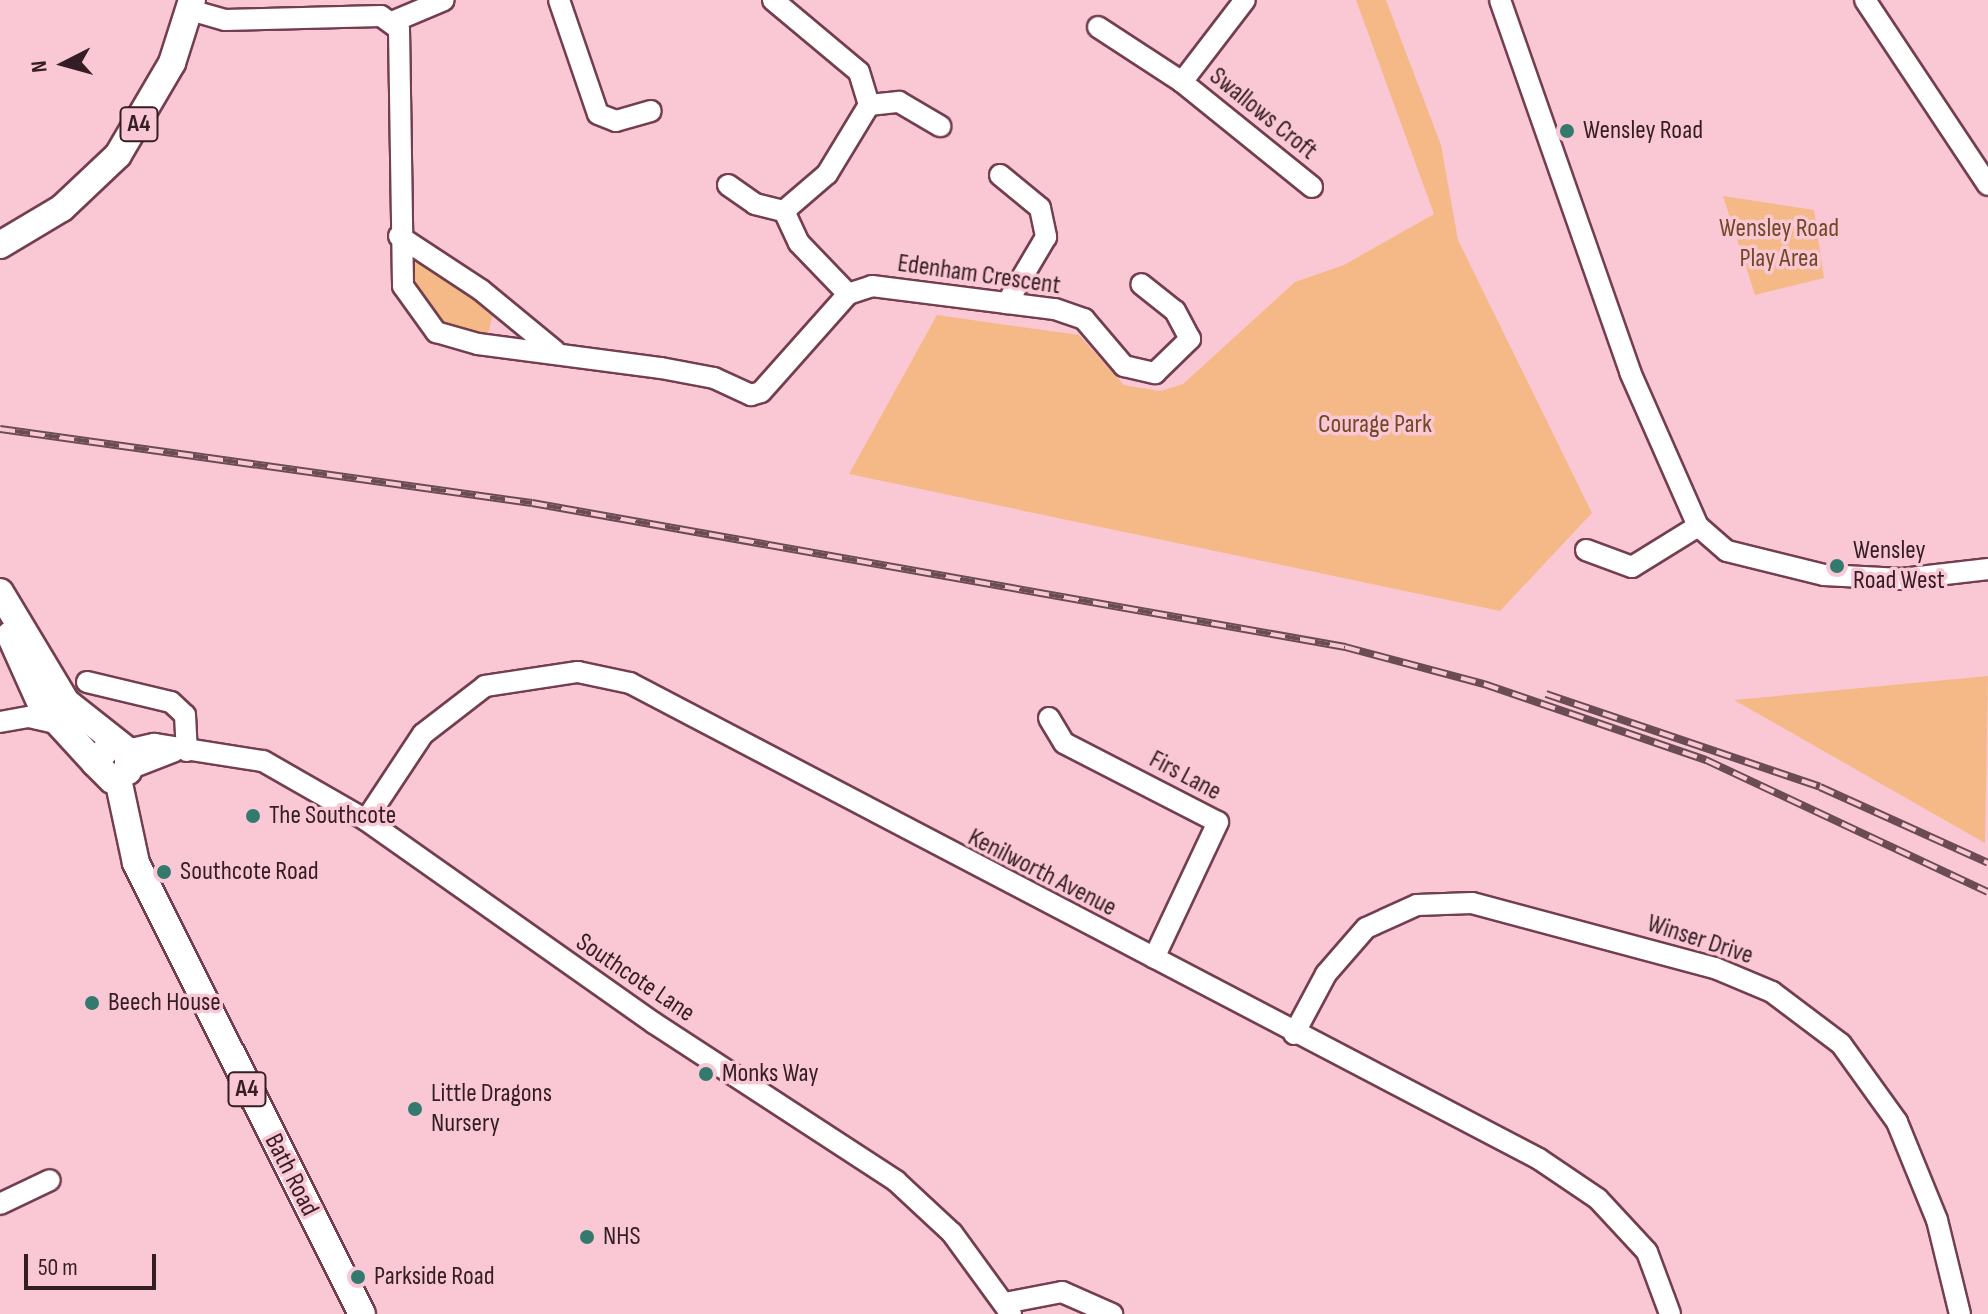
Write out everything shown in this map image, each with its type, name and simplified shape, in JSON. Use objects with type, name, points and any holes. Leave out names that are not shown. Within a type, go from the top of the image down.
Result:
[{"type":"main road","name":"A4","points":[[0,245],[62,208],[118,155],[158,91],[191,5]]},
{"type":"main road","points":[[0,592],[61,694],[114,763]]},
{"type":"main road","points":[[0,604],[30,682],[55,723],[114,763]]},
{"type":"main road","name":"Bath Road","points":[[114,763],[136,863],[362,1314]]},
{"type":"street","points":[[392,22],[444,0]]},
{"type":"street","points":[[559,0],[598,114],[616,121],[651,111]]},
{"type":"street","points":[[773,0],[859,72],[869,105],[827,174],[784,211]]},
{"type":"street","name":"Swallows Croft","points":[[1182,82],[1245,0]]},
{"type":"street","points":[[1500,0],[1627,364],[1698,526],[1727,551],[1824,575],[1902,579],[1988,569]]},
{"type":"street","points":[[1865,0],[1988,185]]},
{"type":"street","points":[[191,5],[225,20],[381,16],[392,22],[401,40],[399,236],[403,286],[436,332],[478,344],[555,351],[714,378],[751,395],[761,392],[848,294],[799,243],[784,211]]},
{"type":"street","name":"Swallows Croft","points":[[1098,27],[1182,82],[1312,187]]},
{"type":"street","points":[[869,105],[899,102],[940,126]]},
{"type":"street","points":[[1000,175],[1040,208],[1046,237],[1007,303]]},
{"type":"street","points":[[728,185],[755,204],[784,211]]},
{"type":"street","points":[[399,236],[505,310],[555,351]]},
{"type":"street","name":"Edenham Crescent","points":[[848,294],[872,286],[1007,303],[1084,319],[1124,366],[1155,373],[1190,339],[1175,311],[1141,284]]},
{"type":"street","points":[[478,344],[499,330],[505,310]]},
{"type":"street","points":[[1586,550],[1632,567],[1698,526]]},
{"type":"street","name":"Kenilworth Avenue","points":[[366,820],[423,734],[459,702],[485,686],[578,672],[630,683],[1294,1034],[1539,1159],[1598,1199],[1647,1252],[1670,1314]]},
{"type":"street","points":[[30,682],[6,720],[55,723]]},
{"type":"street","points":[[87,682],[171,702],[185,715],[181,751]]},
{"type":"street","name":"Firs Lane","points":[[1049,718],[1064,743],[1218,822],[1154,958]]},
{"type":"street","name":"Southcote Lane","points":[[114,763],[154,744],[181,751],[263,761],[366,820],[654,1023],[896,1181],[952,1233],[1008,1309]]},
{"type":"street","name":"Winser Drive","points":[[1294,1034],[1326,974],[1366,928],[1417,905],[1472,903],[1715,968],[1772,992],[1841,1044],[1897,1122],[1937,1220],[1960,1314]]},
{"type":"street","points":[[0,1204],[50,1180]]},
{"type":"street","points":[[1008,1309],[1062,1292],[1112,1314]]},
{"type":"green space","name":"Courage Park","points":[[1356,0],[1386,0],[1441,145],[1458,240],[1592,513],[1500,611],[849,474],[937,315],[1079,335],[1124,385],[1160,391],[1183,384],[1295,282],[1344,265],[1434,214]]},
{"type":"green space","name":"Wensley Road Play Area","points":[[1723,196],[1814,210],[1824,278],[1755,295]]},
{"type":"green space","points":[[424,260],[494,310],[488,334],[449,330],[419,304],[410,265]]},
{"type":"green space","points":[[1988,676],[1985,843],[1734,700]]},
{"type":"railway","points":[[0,429],[532,503],[1345,647],[1484,684],[1706,760],[1988,892]]},
{"type":"railway","points":[[1546,694],[1820,787],[1988,863]]},
{"type":"place","name":"Wensley Road","points":[[1567,131]]},
{"type":"place","name":"Wensley Road West","points":[[1837,566]]},
{"type":"place","name":"The Southcote","points":[[253,816]]},
{"type":"place","name":"Southcote Road","points":[[164,872]]},
{"type":"place","name":"Beech House","points":[[92,1003]]},
{"type":"place","name":"Monks Way","points":[[706,1074]]},
{"type":"place","name":"Little Dragons Nursery","points":[[415,1109]]},
{"type":"place","name":"NHS","points":[[587,1237]]},
{"type":"place","name":"Parkside Road","points":[[358,1277]]}]
